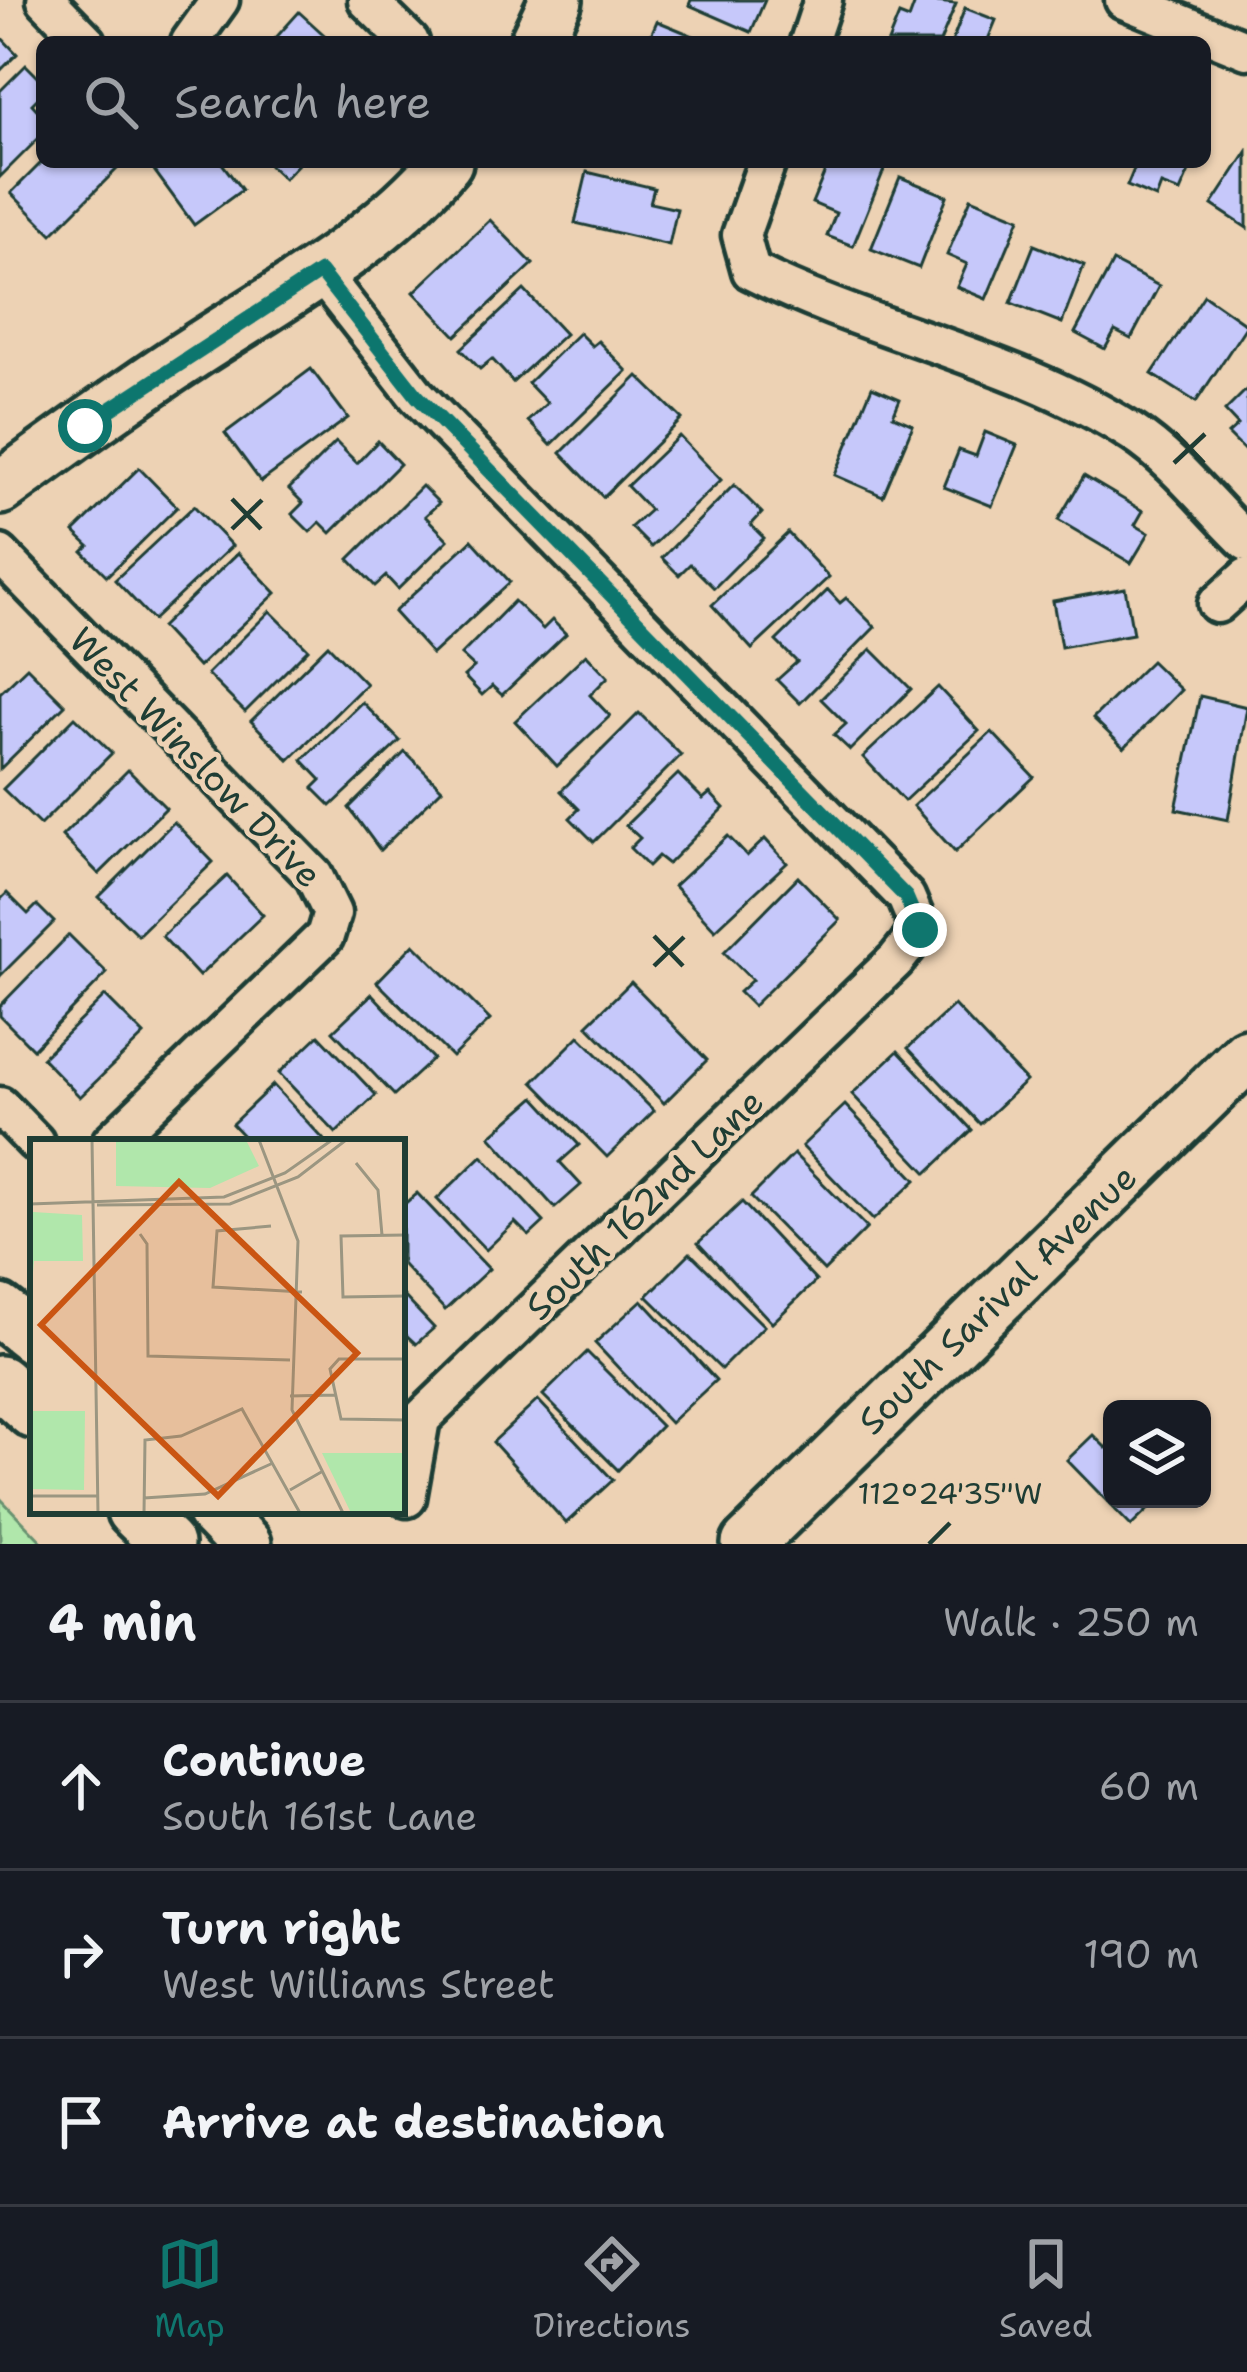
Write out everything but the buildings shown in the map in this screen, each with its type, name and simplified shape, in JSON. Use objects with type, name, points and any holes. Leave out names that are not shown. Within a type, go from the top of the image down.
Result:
[{"type":"main road","points":[[539,36],[556,0]]},
{"type":"main road","points":[[0,488],[188,355],[320,272],[416,197],[441,168]]},
{"type":"main road","name":"South Sarival Avenue","points":[[748,1544],[1247,1055]]},
{"type":"main road","points":[[0,1311],[30,1335]]},
{"type":"main road","points":[[0,1382],[30,1409]]},
{"type":"main road","points":[[136,1514],[166,1544]]},
{"type":"main road","points":[[216,1514],[245,1544]]},
{"type":"street","points":[[46,0],[81,36]]},
{"type":"street","points":[[194,36],[220,0]]},
{"type":"street","points":[[367,0],[404,36]]},
{"type":"street","points":[[811,36],[823,0]]},
{"type":"street","points":[[1124,0],[1247,50]]},
{"type":"street","points":[[765,168],[741,235],[751,271],[815,304],[1038,383],[1137,435],[1247,542]]},
{"type":"street","name":"South 162nd Lane","points":[[320,272],[417,396],[906,897],[920,930],[880,976],[421,1419],[407,1498]]},
{"type":"street","name":"West Winslow Drive","points":[[0,554],[314,876],[332,914],[325,936],[115,1139]]},
{"type":"street","points":[[1217,604],[1247,577]]},
{"type":"street","points":[[0,1106],[32,1139]]},
{"type":"green space","points":[[0,1498],[44,1544],[0,1544]]},
{"type":"route","points":[[85,426],[320,272],[417,396],[906,897],[920,930]]}]
